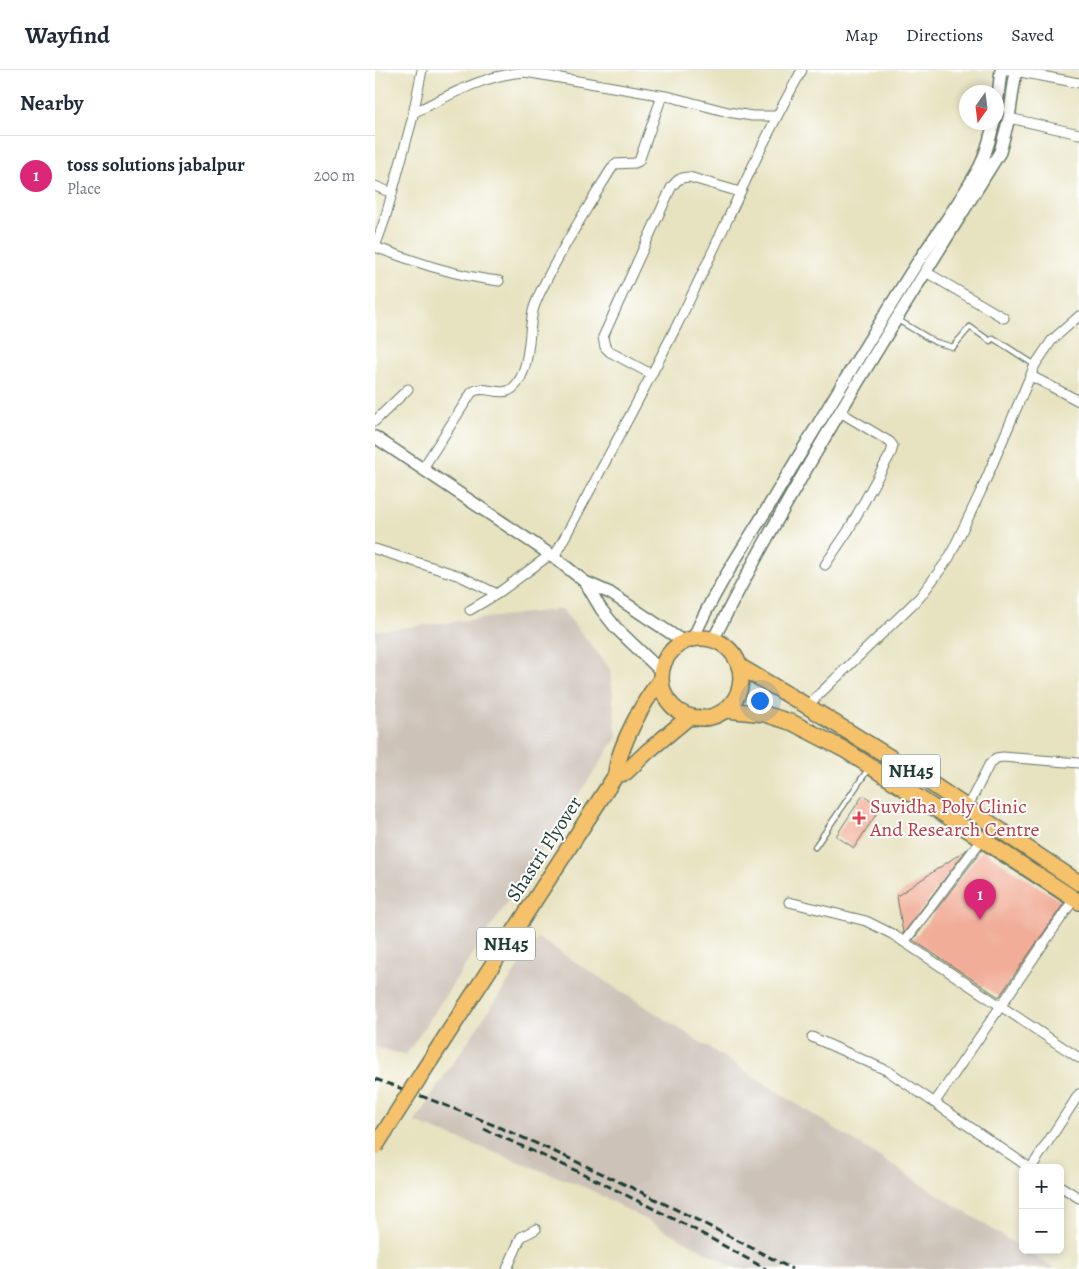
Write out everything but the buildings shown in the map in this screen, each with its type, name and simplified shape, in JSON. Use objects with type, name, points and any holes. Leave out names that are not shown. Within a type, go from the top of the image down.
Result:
[{"type":"highway","points":[[689,640],[713,640]]},
{"type":"highway","name":"NH45","points":[[689,640],[669,654],[661,676],[633,724],[618,760],[616,775],[625,773],[655,744],[689,717],[708,718],[725,710],[765,714],[793,723],[845,750],[1077,901]]},
{"type":"highway","name":"NH45","points":[[713,640],[729,650],[739,666],[920,776],[1079,883]]},
{"type":"highway","points":[[725,710],[737,695],[740,686],[739,666]]},
{"type":"highway","points":[[661,676],[666,699],[680,713],[689,717]]},
{"type":"highway","name":"Shastri Flyover","points":[[375,1147],[616,775]]},
{"type":"street","points":[[422,70],[392,193],[375,247],[454,274],[499,281]]},
{"type":"street","points":[[470,610],[552,556],[641,397],[776,116],[802,70]]},
{"type":"street","points":[[999,85],[1001,70],[1016,70],[1079,83]]},
{"type":"street","points":[[713,640],[739,587],[840,412],[1000,152],[1009,118],[1016,70]]},
{"type":"street","points":[[413,113],[477,82],[507,73],[525,71],[699,103],[728,112],[752,116],[776,116]]},
{"type":"street","points":[[423,468],[473,392],[477,389],[507,391],[520,379],[527,353],[533,310],[540,292],[565,244],[615,164],[639,161],[662,96]]},
{"type":"street","points":[[1009,118],[1079,134]]},
{"type":"street","points":[[375,437],[552,556],[585,582],[610,593],[689,640],[833,398],[967,186],[980,164],[991,130]]},
{"type":"street","points":[[651,374],[611,352],[605,347],[603,337],[671,188],[683,176],[741,192]]},
{"type":"street","points":[[375,186],[392,193]]},
{"type":"street","points":[[926,272],[1004,318]]},
{"type":"street","points":[[807,706],[920,598],[937,577],[949,558],[981,491],[1035,364],[1052,340],[1079,316]]},
{"type":"street","points":[[1031,376],[1079,401]]},
{"type":"street","points":[[375,421],[408,389]]},
{"type":"street","points":[[825,565],[848,531],[891,453],[893,446],[890,442],[840,412]]},
{"type":"street","points":[[375,549],[460,576],[497,594]]},
{"type":"street","points":[[585,582],[601,609],[616,628],[661,676]]},
{"type":"street","points":[[967,808],[989,765],[996,758],[1003,756],[1079,763]]},
{"type":"street","points":[[904,942],[982,838]]},
{"type":"street","points":[[935,1102],[1077,901]]},
{"type":"street","points":[[789,902],[866,921],[892,934],[1079,1058]]},
{"type":"street","points":[[812,1037],[888,1071],[1024,1164]]},
{"type":"street","points":[[1033,1164],[1079,1094]]},
{"type":"street","points":[[1064,1189],[1079,1198]]},
{"type":"street","points":[[507,1269],[521,1237],[536,1229]]},
{"type":"lane","points":[[897,319],[935,342],[953,347],[970,327],[991,341],[993,338],[1035,364]]},
{"type":"lane","points":[[815,847],[870,766]]},
{"type":"shaded area","points":[[562,609],[610,669],[617,737],[406,1055],[375,1047],[375,631]]},
{"type":"shaded area","points":[[538,938],[1019,1246],[1019,1254],[1031,1254],[1055,1269],[737,1269],[589,1189],[415,1122]]},
{"type":"railway","points":[[375,1079],[482,1120],[587,1166],[792,1269]]},
{"type":"railway","points":[[484,1129],[588,1176],[690,1227],[766,1269]]},
{"type":"place","name":"Suvidha Poly Clinic And Research Centre","points":[[859,818]]},
{"type":"place","name":"toss solutions jabalpur","points":[[980,920]]}]
